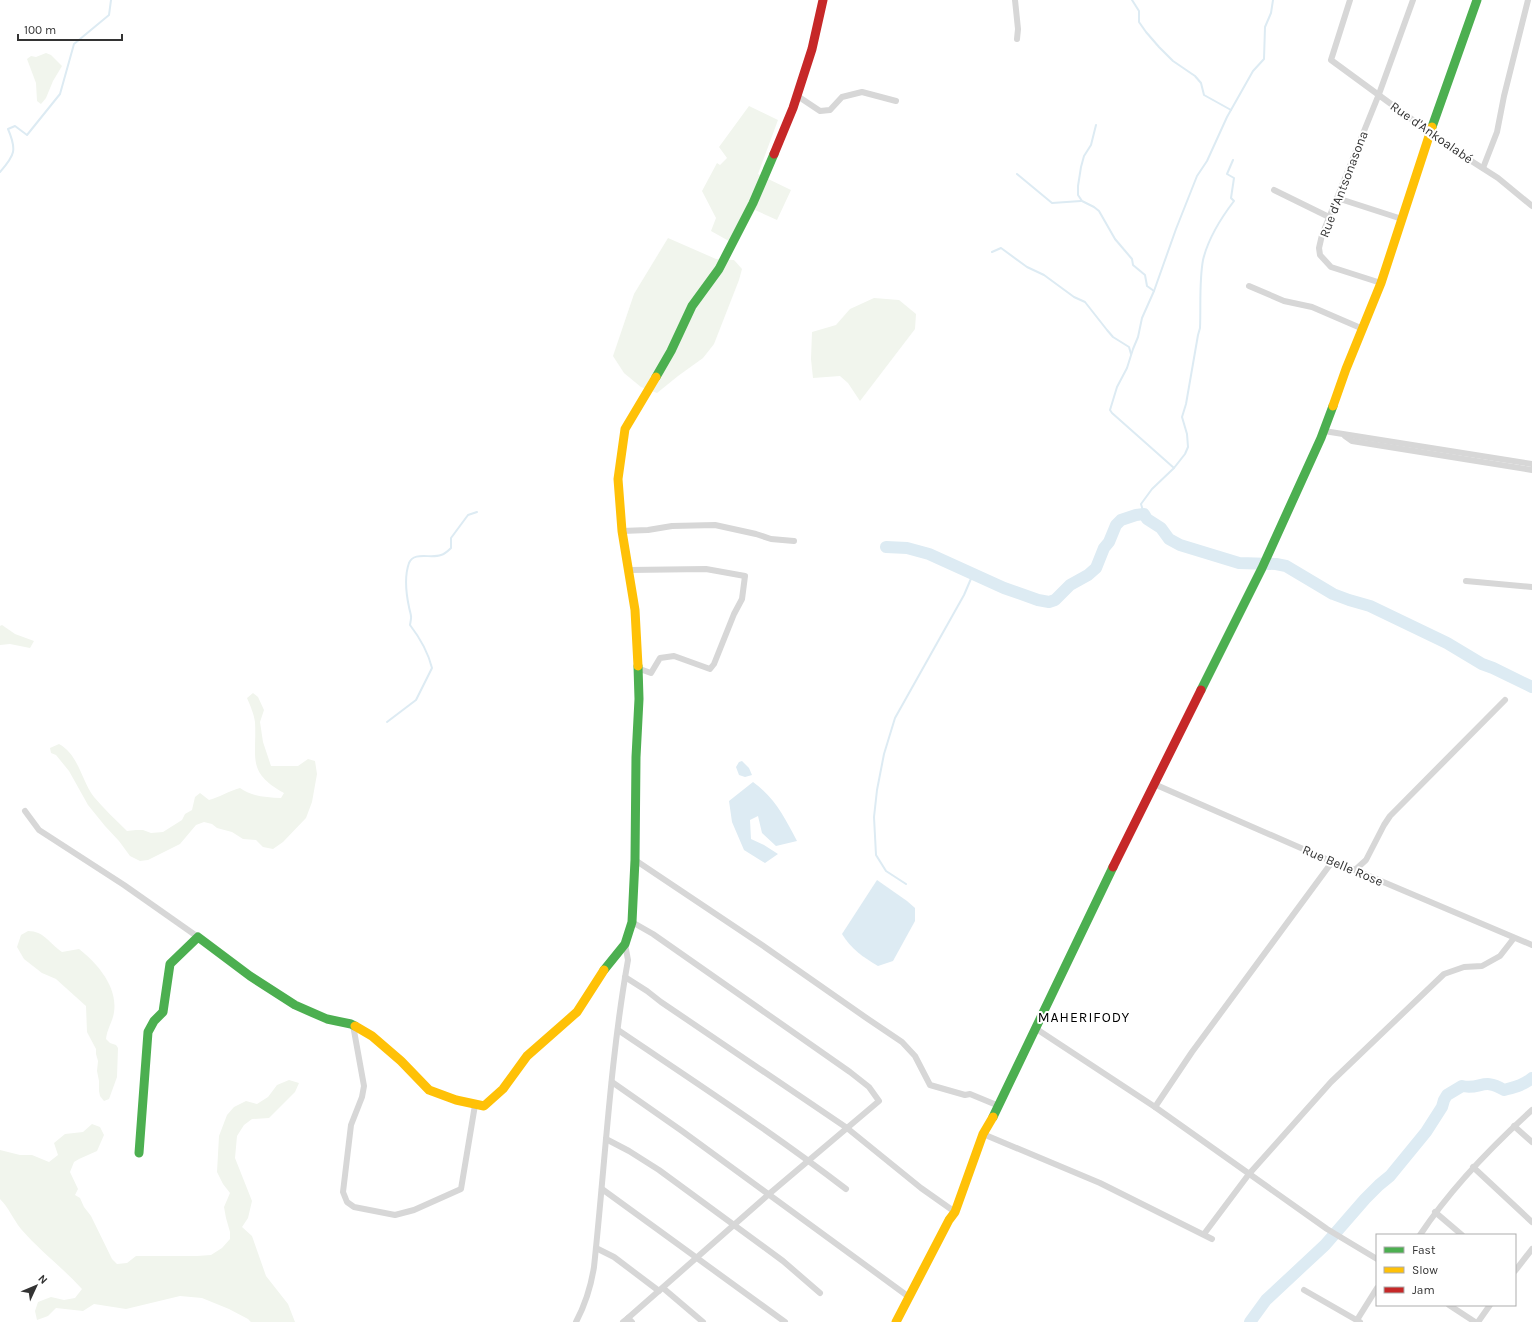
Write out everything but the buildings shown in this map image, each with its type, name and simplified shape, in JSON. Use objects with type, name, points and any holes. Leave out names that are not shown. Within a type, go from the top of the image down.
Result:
[{"type":"street","points":[[26,811],[39,830],[124,885],[250,976],[295,1005],[328,1019],[353,1026],[378,1041],[401,1061],[429,1090],[475,1105],[484,1106],[503,1089],[527,1056],[577,1012],[591,992],[600,975],[625,944],[632,922],[639,699],[635,610],[622,531],[618,479],[625,429],[670,351],[692,306],[719,269],[753,203],[793,108],[812,49],[823,0]]},
{"type":"street","points":[[1015,0],[1017,5],[1017,38]]},
{"type":"street","name":"Rue d'Ankoalabé","points":[[1350,0],[1331,60],[1432,132],[1451,148],[1498,178],[1532,206]]},
{"type":"street","name":"Rue d'Antsonasona","points":[[1381,283],[1332,267],[1320,254],[1319,248],[1322,235],[1379,94],[1413,0]]},
{"type":"street","points":[[896,1322],[949,1220],[955,1212],[983,1134],[999,1106],[1035,1028],[1154,784],[1262,568],[1324,432],[1346,369],[1381,283],[1477,0]]},
{"type":"street","points":[[1483,168],[1497,132],[1504,96],[1528,0]]},
{"type":"street","points":[[796,95],[820,111],[830,110],[842,97],[862,92],[896,102]]},
{"type":"street","points":[[1274,190],[1329,217]]},
{"type":"street","points":[[1337,198],[1402,218]]},
{"type":"street","points":[[1249,286],[1284,301],[1312,307],[1363,329]]},
{"type":"street","points":[[1324,432],[1532,470]]},
{"type":"street","points":[[1394,445],[1532,464]]},
{"type":"street","points":[[622,531],[648,530],[672,526],[715,525],[756,534],[771,539],[794,541]]},
{"type":"street","points":[[629,570],[706,569],[745,576],[742,599],[734,614],[714,664],[710,669],[674,656],[660,658],[651,673],[637,668]]},
{"type":"street","points":[[1466,581],[1532,587]]},
{"type":"street","points":[[1355,870],[1366,860],[1390,816],[1505,700]]},
{"type":"street","name":"Rue Belle Rose","points":[[1154,784],[1332,862],[1355,870],[1532,946]]},
{"type":"street","points":[[635,860],[762,945],[865,1018],[902,1042],[915,1056],[930,1085],[965,1095],[970,1094],[999,1106]]},
{"type":"street","points":[[1155,1107],[1197,1046],[1332,862]]},
{"type":"street","points":[[628,1321],[696,1258],[769,1194],[879,1101],[868,1087],[850,1072],[653,934],[632,922]]},
{"type":"street","points":[[139,1153],[148,1032],[154,1021],[163,1012],[170,964],[198,937]]},
{"type":"street","points":[[1204,1234],[1249,1174],[1331,1082],[1444,974],[1464,967],[1482,966],[1500,956],[1514,938]]},
{"type":"street","points":[[576,1322],[592,1282],[612,1082],[628,960],[625,944]]},
{"type":"street","points":[[625,977],[647,990],[661,1002],[847,1128],[921,1188],[955,1212]]},
{"type":"street","points":[[353,1026],[364,1086],[362,1097],[351,1125],[343,1192],[347,1202],[354,1207],[395,1215],[414,1210],[461,1189],[475,1105]]},
{"type":"street","points":[[1035,1028],[1155,1107],[1327,1229],[1376,1258]]},
{"type":"street","points":[[618,1030],[726,1102],[809,1160],[846,1189]]},
{"type":"street","points":[[612,1082],[682,1131],[909,1297]]},
{"type":"street","points":[[1421,1234],[1435,1212],[1472,1167],[1532,1110]]},
{"type":"street","points":[[1514,1126],[1532,1142]]},
{"type":"street","points":[[983,1134],[1100,1183],[1212,1239]]},
{"type":"street","points":[[606,1139],[629,1151],[659,1170],[783,1261],[820,1293]]},
{"type":"street","points":[[1472,1167],[1532,1222]]},
{"type":"street","points":[[602,1189],[785,1322]]},
{"type":"street","points":[[1435,1212],[1461,1234]]},
{"type":"street","points":[[596,1248],[614,1257],[703,1322]]},
{"type":"street","points":[[1516,1269],[1532,1249]]},
{"type":"street","points":[[1304,1290],[1359,1321],[1376,1290]]},
{"type":"street","points":[[1451,1306],[1475,1322]]},
{"type":"street","points":[[1478,1322],[1489,1306]]},
{"type":"shaded area","points":[[46,53],[51,55],[62,66],[53,81],[46,98],[41,104],[37,101],[36,83],[27,59],[31,56],[36,57]]},
{"type":"shaded area","points":[[749,106],[778,120],[758,174],[791,190],[777,220],[755,210],[736,245],[711,231],[716,218],[702,191],[717,163],[720,165],[727,158],[719,147]]},
{"type":"shaded area","points":[[668,238],[716,259],[734,260],[742,269],[714,344],[703,358],[657,393],[641,387],[624,373],[613,356],[634,294]]},
{"type":"shaded area","points":[[874,298],[899,300],[916,314],[915,329],[860,401],[848,383],[840,376],[813,378],[811,359],[812,332],[836,325],[850,309]]},
{"type":"shaded area","points":[[2,625],[15,634],[34,641],[30,648],[10,644],[0,645],[0,626]]},
{"type":"shaded area","points":[[253,693],[258,697],[264,710],[260,722],[263,742],[271,766],[298,766],[308,759],[315,761],[317,774],[312,802],[306,818],[283,842],[273,849],[263,847],[256,840],[243,839],[232,832],[217,828],[212,824],[204,822],[196,825],[180,844],[148,860],[140,861],[130,856],[105,826],[88,805],[69,771],[56,755],[51,753],[50,748],[59,744],[66,749],[75,761],[94,797],[127,831],[143,830],[151,833],[163,832],[182,820],[185,814],[192,810],[195,797],[200,793],[209,800],[240,788],[255,795],[281,798],[284,793],[264,778],[256,763],[255,722],[247,698]]},
{"type":"shaded area","points":[[742,761],[749,768],[752,775],[745,777],[739,775],[736,767],[739,762]]},
{"type":"shaded area","points":[[753,782],[774,802],[797,841],[776,846],[762,833],[758,816],[750,820],[751,839],[778,854],[765,863],[744,850],[732,822],[729,801]]},
{"type":"shaded area","points":[[877,880],[915,908],[915,921],[893,961],[878,966],[849,944],[842,934]]},
{"type":"shaded area","points":[[28,931],[42,935],[62,952],[79,949],[93,961],[105,976],[113,994],[114,1003],[114,1012],[106,1039],[118,1048],[117,1077],[109,1099],[104,1101],[100,1096],[97,1071],[98,1061],[96,1049],[87,1032],[86,1006],[56,979],[42,973],[24,959],[17,947],[21,935]]},
{"type":"shaded area","points":[[289,1080],[299,1083],[295,1092],[269,1118],[252,1119],[244,1125],[237,1136],[235,1158],[252,1201],[248,1218],[242,1227],[252,1236],[266,1276],[288,1304],[295,1322],[251,1322],[229,1309],[202,1298],[180,1296],[126,1309],[94,1304],[83,1311],[56,1308],[48,1316],[37,1320],[35,1311],[38,1302],[51,1297],[64,1300],[75,1298],[82,1289],[28,1237],[0,1199],[0,1150],[20,1155],[32,1155],[49,1162],[58,1155],[54,1143],[65,1134],[83,1132],[92,1124],[100,1127],[104,1135],[97,1151],[74,1162],[70,1172],[78,1189],[75,1195],[80,1198],[84,1207],[91,1216],[112,1259],[117,1264],[127,1263],[136,1256],[211,1255],[222,1248],[230,1239],[230,1232],[224,1207],[230,1193],[223,1184],[217,1172],[219,1136],[227,1115],[234,1107],[246,1101],[257,1104],[268,1097],[277,1085]]},
{"type":"waterway","points":[[0,172],[9,161],[13,152],[13,142],[8,129],[15,126],[27,135],[60,94],[74,44],[109,15],[111,0]]},
{"type":"waterway","points":[[1132,0],[1139,11],[1139,22],[1159,47],[1173,61],[1195,76],[1201,83],[1204,95],[1231,110]]},
{"type":"waterway","points":[[1144,514],[1141,504],[1152,489],[1174,468],[1110,410],[1117,387],[1127,368],[1138,337],[1142,318],[1154,291],[1197,176],[1207,161],[1227,117],[1253,71],[1264,59],[1265,27],[1271,13],[1273,0]]},
{"type":"waterway","points":[[1096,125],[1091,145],[1084,156],[1081,167],[1078,195],[1082,201],[1099,211],[1115,239],[1132,259],[1133,265],[1145,275],[1147,286],[1154,291]]},
{"type":"waterway","points":[[1174,468],[1185,454],[1188,447],[1187,434],[1182,417],[1186,404],[1200,328],[1203,260],[1208,244],[1224,214],[1234,201],[1231,198],[1234,178],[1227,174],[1233,160]]},
{"type":"waterway","points":[[1017,174],[1052,203],[1081,201]]},
{"type":"waterway","points":[[992,252],[1001,248],[1027,267],[1044,275],[1074,297],[1085,302],[1113,337],[1129,347],[1131,354]]},
{"type":"waterway","points":[[387,722],[416,700],[432,668],[423,645],[410,625],[411,616],[406,585],[406,574],[409,563],[411,559],[419,556],[442,555],[451,548],[451,538],[468,515],[477,512]]},
{"type":"waterway","points":[[886,547],[907,548],[929,554],[1004,588],[1038,600],[1049,602],[1055,600],[1070,585],[1088,575],[1096,568],[1104,548],[1109,542],[1116,525],[1121,520],[1144,514],[1147,519],[1161,528],[1169,539],[1180,545],[1239,563],[1276,564],[1286,566],[1333,594],[1370,606],[1447,643],[1482,664],[1532,687]]},
{"type":"waterway","points":[[906,884],[886,871],[876,855],[874,817],[877,790],[884,754],[895,718],[964,595],[973,574]]},
{"type":"waterway","points":[[1250,1322],[1266,1300],[1325,1245],[1365,1199],[1390,1176],[1426,1132],[1442,1107],[1447,1095],[1462,1086],[1468,1087],[1491,1084],[1504,1090],[1516,1087],[1532,1078]]},
{"type":"traffic: fast","points":[[1432,127],[1477,0]]},
{"type":"traffic: fast","points":[[656,377],[671,351],[692,306],[719,269],[753,203],[774,154]]},
{"type":"traffic: fast","points":[[1201,690],[1262,568],[1321,438],[1333,406]]},
{"type":"traffic: fast","points":[[604,970],[625,944],[632,922],[639,699],[638,666]]},
{"type":"traffic: fast","points":[[993,1117],[1113,867]]},
{"type":"traffic: fast","points":[[139,1153],[148,1032],[154,1021],[163,1012],[170,964],[198,937],[250,976],[295,1005],[327,1019],[355,1026]]},
{"type":"traffic: slow","points":[[1333,406],[1346,369],[1381,283],[1432,127]]},
{"type":"traffic: slow","points":[[638,666],[635,610],[622,531],[618,479],[625,429],[656,377]]},
{"type":"traffic: slow","points":[[355,1026],[372,1036],[401,1061],[429,1090],[456,1100],[484,1106],[503,1089],[527,1056],[577,1012],[604,970]]},
{"type":"traffic: slow","points":[[896,1322],[949,1220],[955,1212],[983,1134],[993,1117]]},
{"type":"traffic: jam","points":[[774,154],[793,108],[812,49],[823,0]]},
{"type":"traffic: jam","points":[[1113,867],[1201,690]]},
{"type":"district","name":"MAHERIFODY","points":[[1084,1017]]}]
